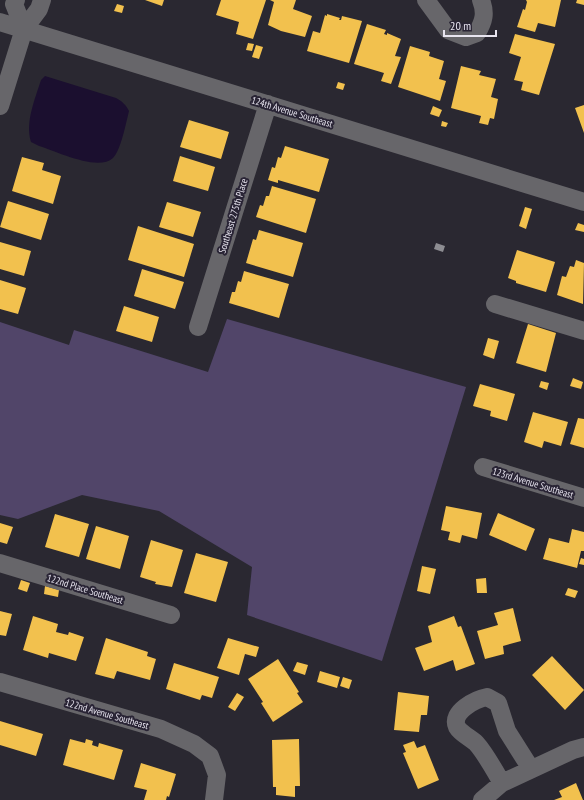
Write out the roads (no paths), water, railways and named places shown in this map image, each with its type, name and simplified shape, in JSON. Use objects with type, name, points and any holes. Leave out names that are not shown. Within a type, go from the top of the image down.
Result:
[{"type":"street","points":[[16,0],[14,4],[24,29]]},
{"type":"street","points":[[0,106],[24,29],[39,9],[42,0]]},
{"type":"street","points":[[426,0],[448,30],[454,34],[466,37],[477,33],[481,25],[485,15],[481,0]]},
{"type":"street","name":"124th Avenue Southeast","points":[[0,22],[584,202]]},
{"type":"street","name":"Southeast 275th Place","points":[[198,327],[268,104]]},
{"type":"street","points":[[495,304],[584,331]]},
{"type":"street","name":"123rd Avenue Southeast","points":[[483,467],[584,498]]},
{"type":"street","name":"122nd Place Southeast","points":[[0,563],[171,615]]},
{"type":"street","name":"122nd Avenue Southeast","points":[[0,682],[161,729],[194,744],[210,756],[217,775],[214,800]]},
{"type":"street","points":[[502,783],[476,744],[458,728],[456,723],[463,708],[480,698],[487,697],[498,703],[507,731],[531,770]]},
{"type":"street","points":[[482,800],[502,783],[584,747]]}]
